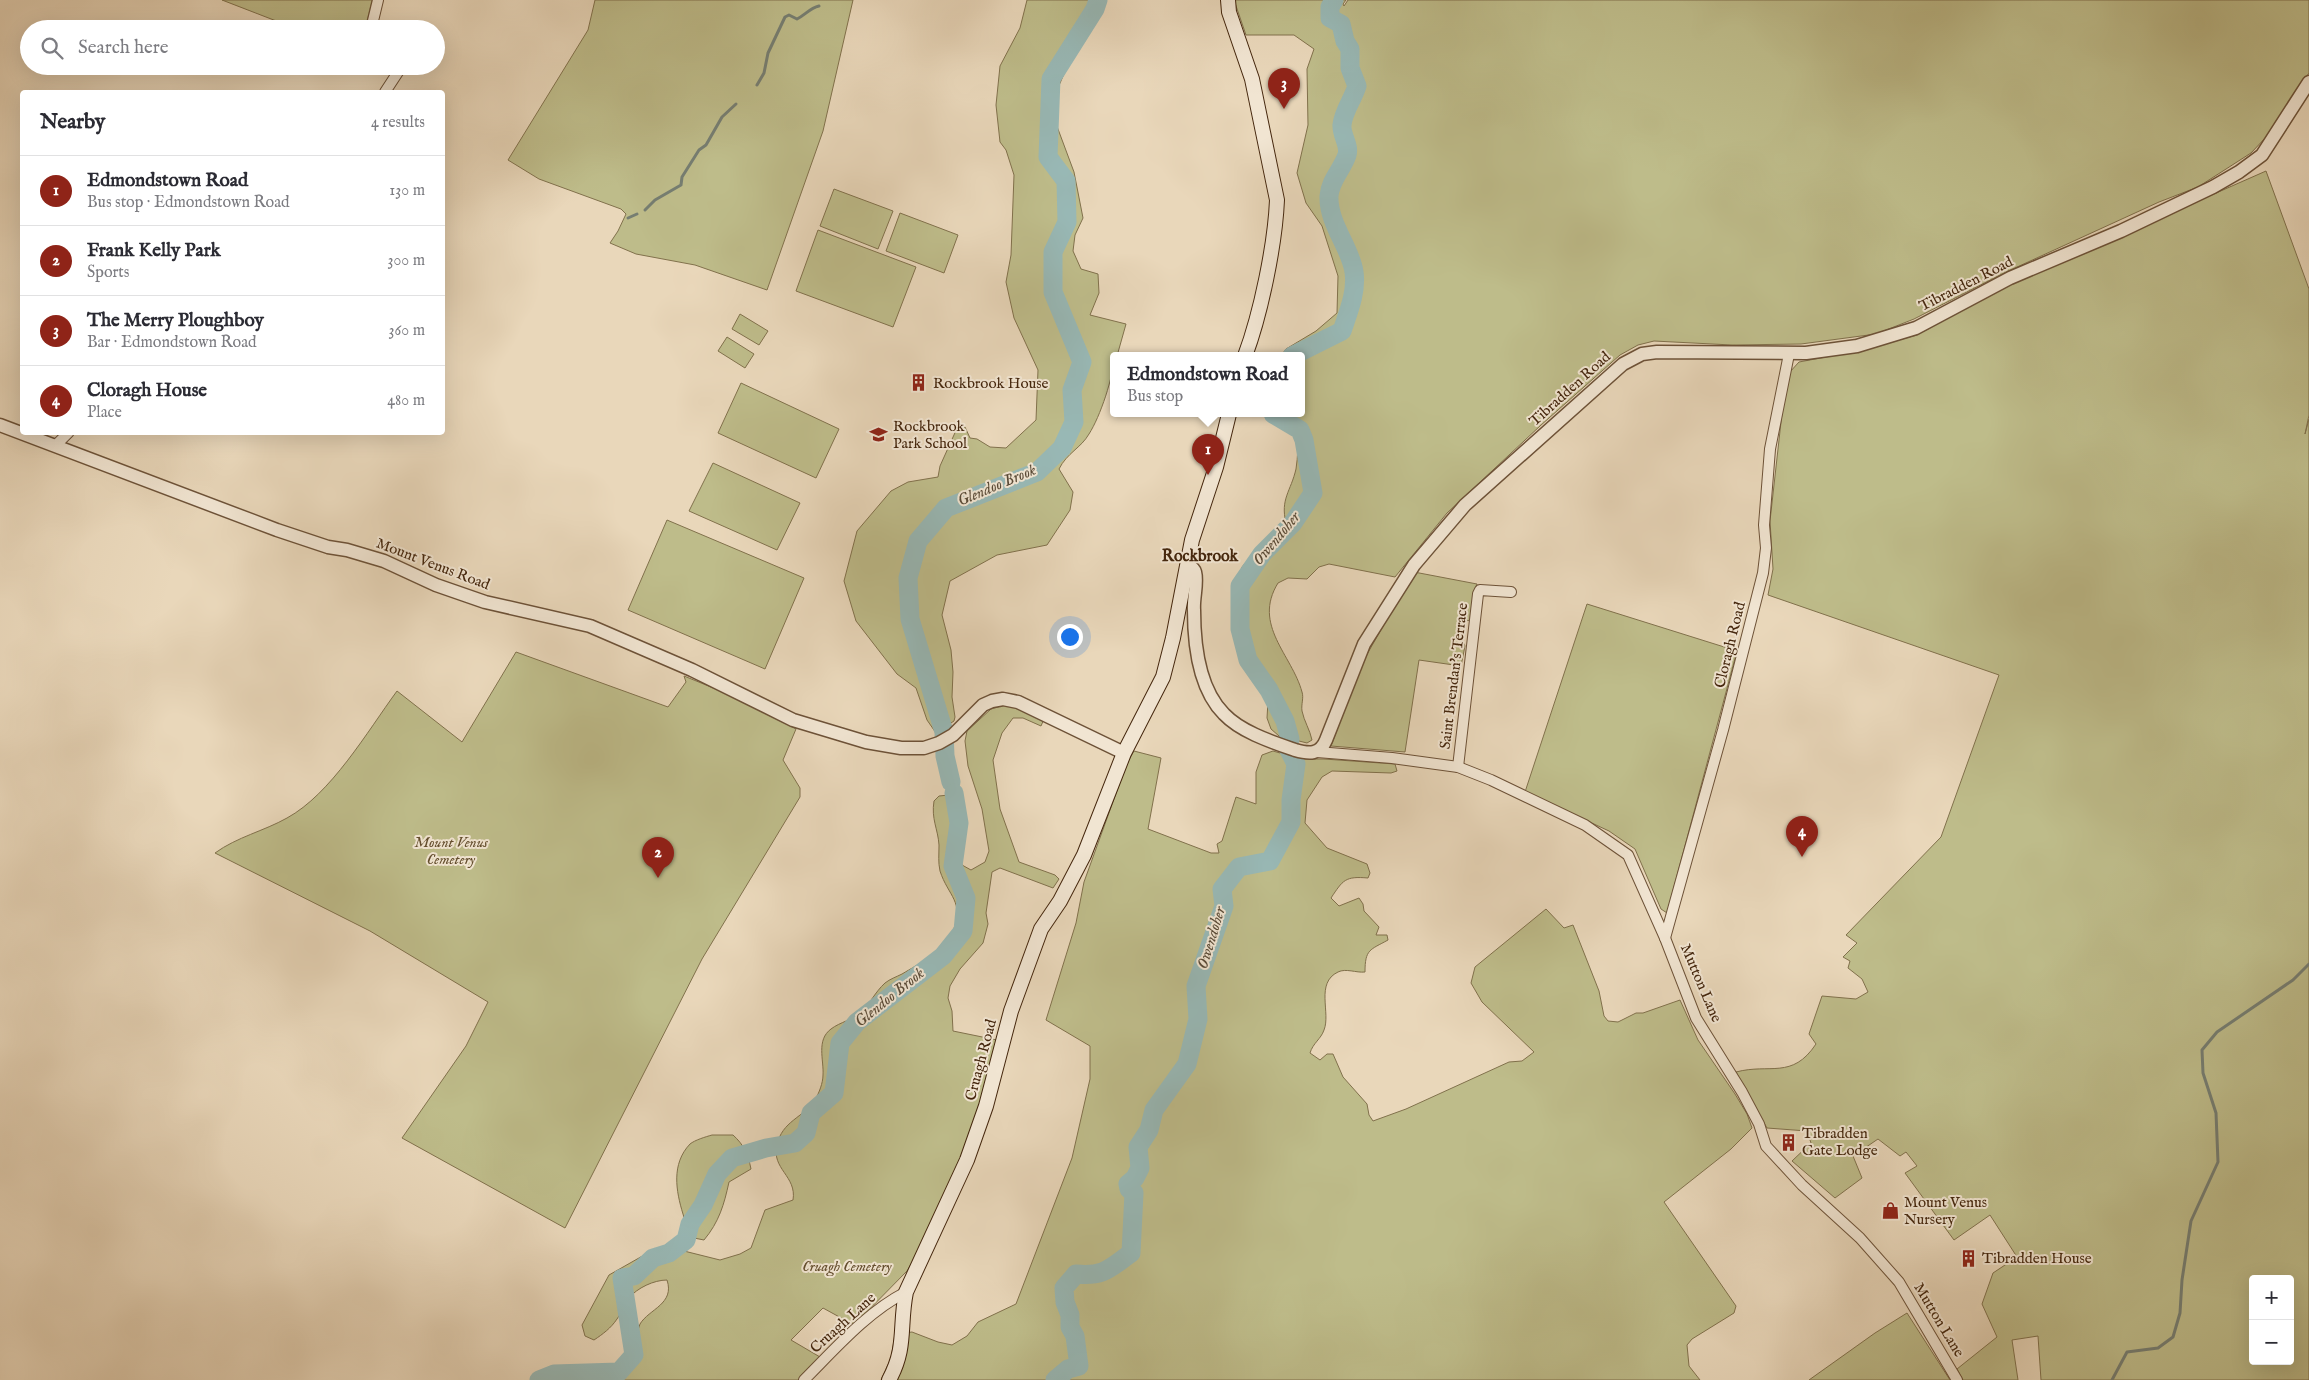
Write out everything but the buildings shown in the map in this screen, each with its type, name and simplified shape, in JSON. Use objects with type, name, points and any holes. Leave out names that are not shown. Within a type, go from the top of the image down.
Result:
[{"type":"main road","points":[[1228,0],[1229,12],[1252,80],[1277,200],[1276,218],[1261,300],[1246,352]]},
{"type":"main road","name":"Cruagh Road","points":[[889,1380],[901,1352],[903,1308],[906,1292],[967,1160],[986,1106],[1011,1011],[1032,952],[1041,929],[1060,901],[1084,855],[1124,753],[1162,677],[1173,638],[1187,564],[1228,417]]},
{"type":"street","points":[[373,20],[378,0]]},
{"type":"street","points":[[386,90],[396,75]]},
{"type":"street","name":"Tibradden Road","points":[[1317,752],[1323,747],[1364,644],[1414,565],[1465,504],[1623,364],[1642,354],[1657,352],[1789,354],[1839,350],[1916,328],[2010,278],[2054,261],[2213,187],[2239,172],[2262,155],[2309,82]]},
{"type":"street","name":"Cloragh Road","points":[[1665,938],[1726,722],[1763,573],[1766,548],[1764,525],[1770,449],[1789,354]]},
{"type":"street","name":"Mount Venus Road","points":[[0,425],[20,432]]},
{"type":"street","name":"Mount Venus Road","points":[[28,435],[277,530],[328,547],[347,550],[384,561],[436,585],[486,602],[590,626],[692,670],[793,720],[817,728],[866,742],[916,749],[939,743],[953,735],[983,706],[992,701],[1003,699],[1018,702],[1124,753]]},
{"type":"street","points":[[56,445],[66,435]]},
{"type":"street","points":[[1187,564],[1192,567],[1195,574],[1194,610],[1198,665],[1207,687],[1223,714],[1241,727],[1273,743],[1302,752],[1317,752]]},
{"type":"street","name":"Saint Brendan's Terrace","points":[[1458,767],[1478,594],[1480,590],[1485,589],[1512,592]]},
{"type":"street","name":"Mutton Lane","points":[[1317,752],[1392,758],[1458,767],[1491,780],[1585,825],[1628,855],[1665,938],[1696,1018],[1742,1092],[1759,1124],[1766,1146],[1802,1185],[1860,1238],[1899,1282],[1957,1380]]},
{"type":"street","name":"Cruagh Lane","points":[[804,1380],[849,1336],[890,1300],[906,1292]]},
{"type":"green space","points":[[222,0],[372,0],[367,20],[274,20]]},
{"type":"green space","points":[[595,0],[853,0],[823,131],[767,290],[695,265],[636,254],[610,243],[626,214],[621,209],[539,179],[508,160],[588,30]]},
{"type":"green space","points":[[1027,0],[1103,0],[1103,8],[1067,67],[1054,97],[1055,121],[1074,172],[1083,218],[1075,235],[1073,251],[1081,269],[1098,274],[1099,293],[1090,315],[1126,324],[1118,352],[1110,352],[1110,380],[1098,417],[1086,439],[1062,463],[1059,469],[1073,492],[1070,510],[1047,545],[997,555],[950,581],[942,615],[951,650],[953,672],[952,697],[955,717],[954,721],[936,733],[927,720],[916,688],[897,674],[856,621],[844,581],[857,531],[891,491],[908,482],[938,477],[940,466],[958,426],[965,427],[970,438],[977,439],[990,447],[1006,448],[1036,420],[1038,370],[1014,318],[1006,282],[1011,255],[1014,175],[1006,150],[1000,142],[996,105],[1000,66],[1020,28]]},
{"type":"green space","points":[[1234,0],[1346,0],[1343,4],[1344,6],[1348,0],[2309,0],[2309,73],[2268,135],[2251,153],[2198,187],[2159,202],[2004,273],[1914,319],[1876,334],[1801,344],[1732,345],[1654,341],[1638,345],[1620,355],[1540,426],[1447,513],[1395,577],[1329,564],[1319,567],[1307,579],[1288,578],[1278,583],[1271,598],[1269,613],[1276,639],[1297,678],[1302,692],[1302,711],[1312,740],[1307,743],[1279,736],[1271,729],[1267,718],[1268,701],[1263,687],[1262,673],[1239,634],[1234,618],[1237,583],[1242,567],[1254,553],[1272,541],[1286,523],[1284,508],[1296,469],[1298,432],[1271,417],[1305,417],[1305,352],[1284,352],[1316,331],[1337,313],[1338,276],[1322,226],[1306,203],[1297,173],[1308,125],[1307,69],[1314,49],[1294,35],[1246,35]]},
{"type":"green space","points":[[2266,171],[2309,289],[2309,415],[2305,434],[2309,419],[2309,1380],[2041,1380],[2038,1336],[2012,1340],[2018,1380],[1963,1380],[1957,1369],[1997,1337],[1982,1304],[1993,1273],[2017,1257],[1990,1215],[1954,1240],[1905,1173],[1917,1166],[1906,1152],[1900,1156],[1878,1139],[1853,1156],[1862,1178],[1835,1198],[1792,1161],[1811,1143],[1807,1131],[1767,1128],[1736,1072],[1780,1068],[1798,1062],[1816,1044],[1809,1034],[1822,996],[1856,999],[1868,992],[1862,979],[1848,968],[1850,961],[1843,957],[1857,943],[1846,935],[1941,837],[1999,675],[1768,595],[1773,569],[1770,521],[1785,386],[1789,373],[1799,362],[1858,351],[1917,335],[2012,283]]},
{"type":"green space","points":[[834,189],[893,211],[878,249],[820,226]]},
{"type":"green space","points":[[900,213],[958,235],[944,273],[886,251]]},
{"type":"green space","points":[[818,230],[916,267],[893,327],[796,291]]},
{"type":"green space","points":[[740,314],[768,331],[759,345],[732,329]]},
{"type":"green space","points":[[727,337],[754,354],[745,368],[718,351]]},
{"type":"green space","points":[[741,383],[839,429],[816,478],[718,433]]},
{"type":"green space","points":[[713,463],[800,503],[777,550],[689,511]]},
{"type":"green space","points":[[667,520],[804,578],[765,669],[628,610]]},
{"type":"green space","points":[[1414,572],[1477,584],[1472,620],[1464,621],[1462,639],[1465,646],[1461,666],[1419,660],[1405,752],[1331,746],[1362,663]]},
{"type":"green space","points":[[1587,604],[1737,651],[1667,913],[1661,909],[1635,849],[1609,831],[1525,792]]},
{"type":"green space","name":"Mount Venus Cemetery","points":[[516,652],[668,707],[686,682],[684,676],[738,698],[796,729],[783,760],[800,788],[800,797],[702,959],[565,1228],[402,1138],[466,1046],[488,1002],[370,931],[215,853],[223,847],[287,818],[319,794],[361,743],[397,691],[462,742]]},
{"type":"green space","name":"Cruagh Cemetery","points":[[1008,704],[1044,719],[1041,726],[1023,718],[1013,718],[1002,733],[993,760],[1000,809],[1019,862],[1055,875],[1059,879],[1053,888],[1000,868],[992,872],[986,913],[988,924],[983,943],[960,969],[950,986],[948,998],[952,1011],[953,1031],[997,1040],[980,1108],[959,1164],[921,1247],[907,1271],[854,1325],[823,1308],[791,1340],[820,1357],[798,1380],[605,1380],[630,1351],[640,1324],[664,1301],[669,1288],[667,1280],[662,1280],[651,1283],[636,1291],[627,1300],[619,1317],[604,1333],[594,1340],[585,1336],[582,1325],[609,1275],[653,1250],[672,1248],[720,1260],[740,1254],[751,1248],[765,1210],[793,1200],[791,1185],[780,1167],[776,1153],[777,1145],[783,1130],[810,1106],[822,1085],[822,1044],[826,1034],[831,1029],[861,1012],[878,990],[889,980],[931,956],[944,944],[953,931],[957,913],[956,906],[940,871],[939,845],[933,813],[934,801],[939,796],[949,795],[956,810],[962,865],[971,870],[985,862],[989,851],[982,809],[968,766],[965,741],[967,731],[991,709]]},
{"type":"green space","points":[[1134,751],[1161,758],[1148,829],[1211,853],[1219,853],[1217,844],[1222,841],[1236,797],[1256,804],[1256,772],[1262,755],[1273,751],[1301,759],[1395,764],[1397,771],[1391,773],[1332,771],[1322,777],[1307,800],[1305,823],[1327,848],[1367,864],[1370,873],[1368,878],[1345,880],[1331,898],[1339,906],[1359,898],[1363,904],[1364,911],[1379,927],[1376,935],[1387,935],[1388,940],[1373,948],[1368,954],[1365,972],[1341,971],[1331,977],[1327,983],[1325,991],[1326,1023],[1321,1036],[1310,1053],[1320,1060],[1327,1054],[1333,1054],[1343,1077],[1367,1104],[1369,1115],[1373,1121],[1406,1109],[1509,1062],[1522,1061],[1534,1052],[1482,1002],[1471,983],[1475,967],[1546,909],[1564,928],[1573,925],[1599,991],[1604,1016],[1608,1021],[1618,1022],[1636,1013],[1643,1013],[1680,1000],[1698,1040],[1735,1094],[1747,1114],[1752,1128],[1731,1149],[1664,1202],[1736,1306],[1734,1313],[1692,1339],[1687,1345],[1689,1366],[1700,1380],[881,1380],[891,1358],[895,1334],[912,1332],[952,1345],[967,1336],[978,1322],[1016,1304],[1072,1158],[1090,1079],[1090,1046],[1046,1020],[1076,923],[1084,882],[1127,763]]},
{"type":"green space","points":[[712,1135],[733,1135],[745,1150],[751,1169],[729,1182],[714,1227],[704,1240],[694,1238],[687,1227],[678,1196],[677,1178],[680,1160],[690,1144]]},
{"type":"green space","points":[[1907,1313],[1950,1380],[1809,1380],[1875,1333]]},
{"type":"waterway","name":"Glendoo Brook","points":[[951,782],[945,756],[944,732],[910,619],[908,578],[918,541],[946,508],[1037,472],[1062,448],[1074,422],[1072,390],[1082,362],[1053,292],[1053,252],[1067,222],[1066,181],[1048,157],[1051,79],[1095,9],[1098,0]]},
{"type":"waterway","name":"Owendoher","points":[[1300,352],[1342,331],[1351,302],[1355,280],[1349,254],[1332,216],[1329,196],[1332,185],[1347,155],[1348,151],[1342,129],[1343,120],[1357,86],[1350,68],[1350,49],[1345,41],[1341,24],[1330,18],[1330,7],[1334,0]]},
{"type":"waterway","points":[[757,85],[764,73],[768,53],[785,17],[789,15],[797,19],[819,6]]},
{"type":"waterway","points":[[645,210],[655,200],[681,185],[682,177],[699,150],[706,145],[722,117],[736,104]]},
{"type":"waterway","points":[[628,218],[637,214]]},
{"type":"waterway","name":"Owendoher","points":[[1055,1380],[1068,1369],[1079,1366],[1075,1336],[1070,1327],[1070,1315],[1065,1302],[1064,1288],[1076,1274],[1100,1273],[1131,1253],[1134,1193],[1129,1189],[1128,1184],[1135,1178],[1140,1168],[1138,1147],[1149,1130],[1154,1110],[1187,1064],[1198,1019],[1196,986],[1224,906],[1222,889],[1239,867],[1270,861],[1291,822],[1291,800],[1296,764],[1288,748],[1290,739],[1285,721],[1269,690],[1248,660],[1240,629],[1240,586],[1262,554],[1293,523],[1313,493],[1304,440],[1300,430],[1278,417]]},
{"type":"waterway","name":"Glendoo Brook","points":[[539,1380],[554,1374],[619,1372],[634,1355],[622,1278],[634,1276],[653,1258],[669,1253],[686,1240],[690,1224],[703,1205],[717,1174],[732,1158],[766,1148],[795,1143],[806,1133],[811,1113],[834,1093],[840,1043],[857,1022],[943,956],[963,931],[966,898],[953,866],[959,823],[954,793]]},
{"type":"waterway","points":[[2112,1380],[2127,1352],[2158,1348],[2173,1337],[2180,1313],[2182,1280],[2191,1221],[2218,1162],[2216,1113],[2203,1073],[2202,1050],[2217,1032],[2293,980],[2309,964]]},
{"type":"place","name":"The Merry Ploughboy","points":[[1284,109]]},
{"type":"place","name":"Rockbrook House","points":[[919,383]]},
{"type":"place","name":"Rockbrook Park School","points":[[879,435]]},
{"type":"place","name":"Edmondstown Road","points":[[1208,475]]},
{"type":"place","name":"Cloragh House","points":[[1802,857]]},
{"type":"place","name":"Frank Kelly Park","points":[[658,878]]},
{"type":"place","name":"Tibradden Gate Lodge","points":[[1788,1142]]},
{"type":"place","name":"Mount Venus Nursery","points":[[1890,1211]]},
{"type":"place","name":"Tibradden House","points":[[1968,1258]]},
{"type":"district","name":"Rockbrook","points":[[1200,557]]}]
